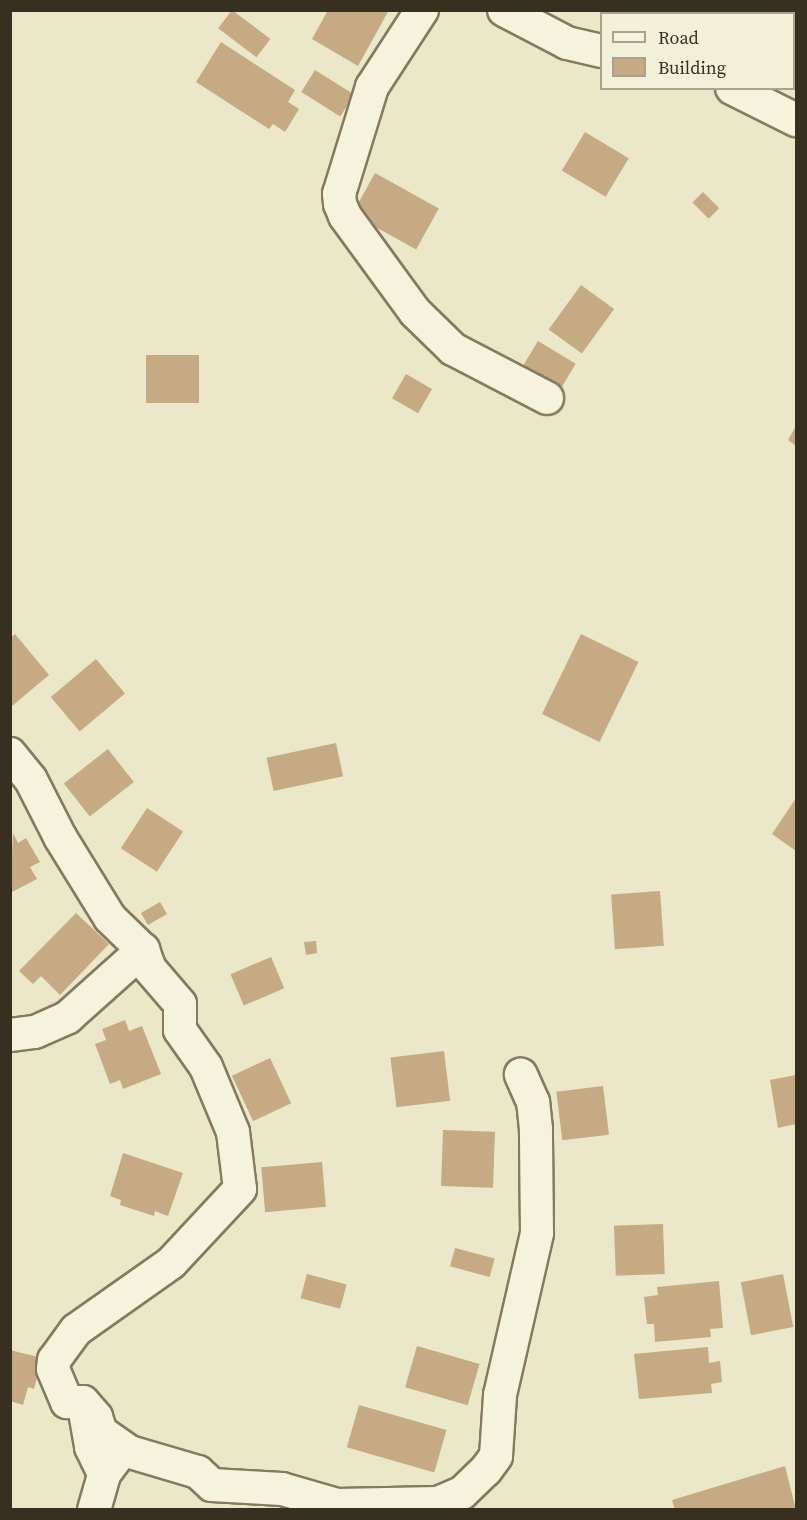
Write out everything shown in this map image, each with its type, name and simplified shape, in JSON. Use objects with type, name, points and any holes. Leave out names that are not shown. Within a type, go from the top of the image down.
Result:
[{"type":"street","points":[[422,10],[372,87],[339,194],[340,204],[415,312],[453,349],[547,398]]},
{"type":"street","points":[[504,10],[567,43],[600,51]]},
{"type":"street","points":[[736,90],[796,120]]},
{"type":"street","points":[[10,754],[31,780],[60,837],[110,918],[143,950],[150,969],[180,1004],[180,1030],[206,1067],[233,1132],[240,1189],[171,1263],[76,1330],[54,1360],[53,1369],[67,1402],[83,1402],[96,1417],[101,1432],[130,1452],[198,1473],[212,1485],[282,1489],[337,1505],[438,1503],[462,1493],[486,1470],[496,1456],[500,1395],[537,1233],[536,1130],[533,1102],[521,1075]]},
{"type":"street","points":[[10,1035],[35,1032],[68,1017],[143,950]]},
{"type":"street","points":[[83,1402],[91,1447],[104,1474]]},
{"type":"street","points":[[94,1509],[104,1474],[119,1455],[130,1452]]},
{"type":"building","points":[[232,10],[270,39],[256,57],[218,28]]},
{"type":"building","points":[[328,10],[389,10],[358,66],[312,39]]},
{"type":"building","points":[[221,42],[295,90],[288,102],[299,109],[285,132],[273,124],[269,129],[196,82]]},
{"type":"building","points":[[315,70],[354,94],[340,116],[301,92]]},
{"type":"building","points":[[585,132],[629,158],[606,197],[562,171]]},
{"type":"building","points":[[375,173],[439,208],[416,249],[352,214]]},
{"type":"building","points":[[703,192],[719,208],[709,219],[692,203]]},
{"type":"building","points":[[581,285],[614,309],[582,354],[549,329]]},
{"type":"building","points":[[538,341],[576,364],[557,395],[519,372]]},
{"type":"building","points":[[146,355],[199,355],[199,403],[146,403]]},
{"type":"building","points":[[406,374],[432,389],[418,413],[392,398]]},
{"type":"building","points":[[796,426],[796,446],[788,440]]},
{"type":"building","points":[[15,634],[49,675],[12,706],[10,638]]},
{"type":"building","points":[[581,634],[639,662],[600,742],[542,714]]},
{"type":"building","points":[[96,659],[125,693],[80,731],[51,697]]},
{"type":"building","points":[[336,743],[343,776],[274,791],[267,758]]},
{"type":"building","points":[[108,749],[134,782],[90,817],[64,783]]},
{"type":"building","points":[[796,798],[796,851],[772,834]]},
{"type":"building","points":[[147,808],[183,831],[157,872],[121,848]]},
{"type":"building","points":[[13,833],[18,843],[26,838],[40,862],[30,867],[37,879],[10,893]]},
{"type":"building","points":[[660,891],[664,946],[615,949],[611,894]]},
{"type":"building","points":[[160,902],[167,914],[148,925],[141,913]]},
{"type":"building","points":[[76,913],[109,944],[60,995],[41,976],[33,984],[19,971]]},
{"type":"building","points":[[316,941],[317,953],[306,955],[304,942]]},
{"type":"building","points":[[271,957],[284,988],[244,1005],[230,974]]},
{"type":"building","points":[[125,1020],[129,1031],[142,1026],[161,1074],[123,1089],[120,1080],[110,1084],[95,1044],[106,1040],[102,1029]]},
{"type":"building","points":[[444,1051],[450,1101],[396,1107],[390,1058]]},
{"type":"building","points":[[270,1058],[291,1103],[253,1121],[232,1076]]},
{"type":"building","points":[[796,1075],[796,1124],[778,1128],[770,1080]]},
{"type":"building","points":[[603,1086],[609,1135],[562,1140],[556,1092]]},
{"type":"building","points":[[443,1130],[495,1132],[493,1188],[441,1186]]},
{"type":"building","points":[[123,1153],[183,1173],[168,1216],[155,1211],[154,1216],[120,1205],[121,1200],[110,1196]]},
{"type":"building","points":[[322,1162],[326,1207],[265,1212],[261,1167]]},
{"type":"building","points":[[663,1224],[665,1274],[616,1276],[614,1226]]},
{"type":"building","points":[[455,1248],[495,1259],[490,1277],[450,1266]]},
{"type":"building","points":[[307,1274],[347,1285],[340,1309],[301,1298]]},
{"type":"building","points":[[783,1274],[793,1327],[751,1335],[741,1282]]},
{"type":"building","points":[[719,1281],[723,1328],[710,1329],[711,1337],[655,1342],[654,1324],[647,1324],[644,1297],[658,1295],[657,1287]]},
{"type":"building","points":[[417,1346],[479,1364],[468,1405],[405,1387]]},
{"type":"building","points":[[708,1347],[709,1363],[720,1361],[722,1382],[711,1384],[712,1393],[639,1399],[634,1354]]},
{"type":"building","points":[[10,1350],[42,1358],[34,1389],[28,1387],[23,1405],[10,1401]]},
{"type":"building","points":[[359,1405],[446,1430],[434,1472],[347,1447]]},
{"type":"building","points":[[785,1466],[796,1510],[675,1510],[672,1500]]}]
